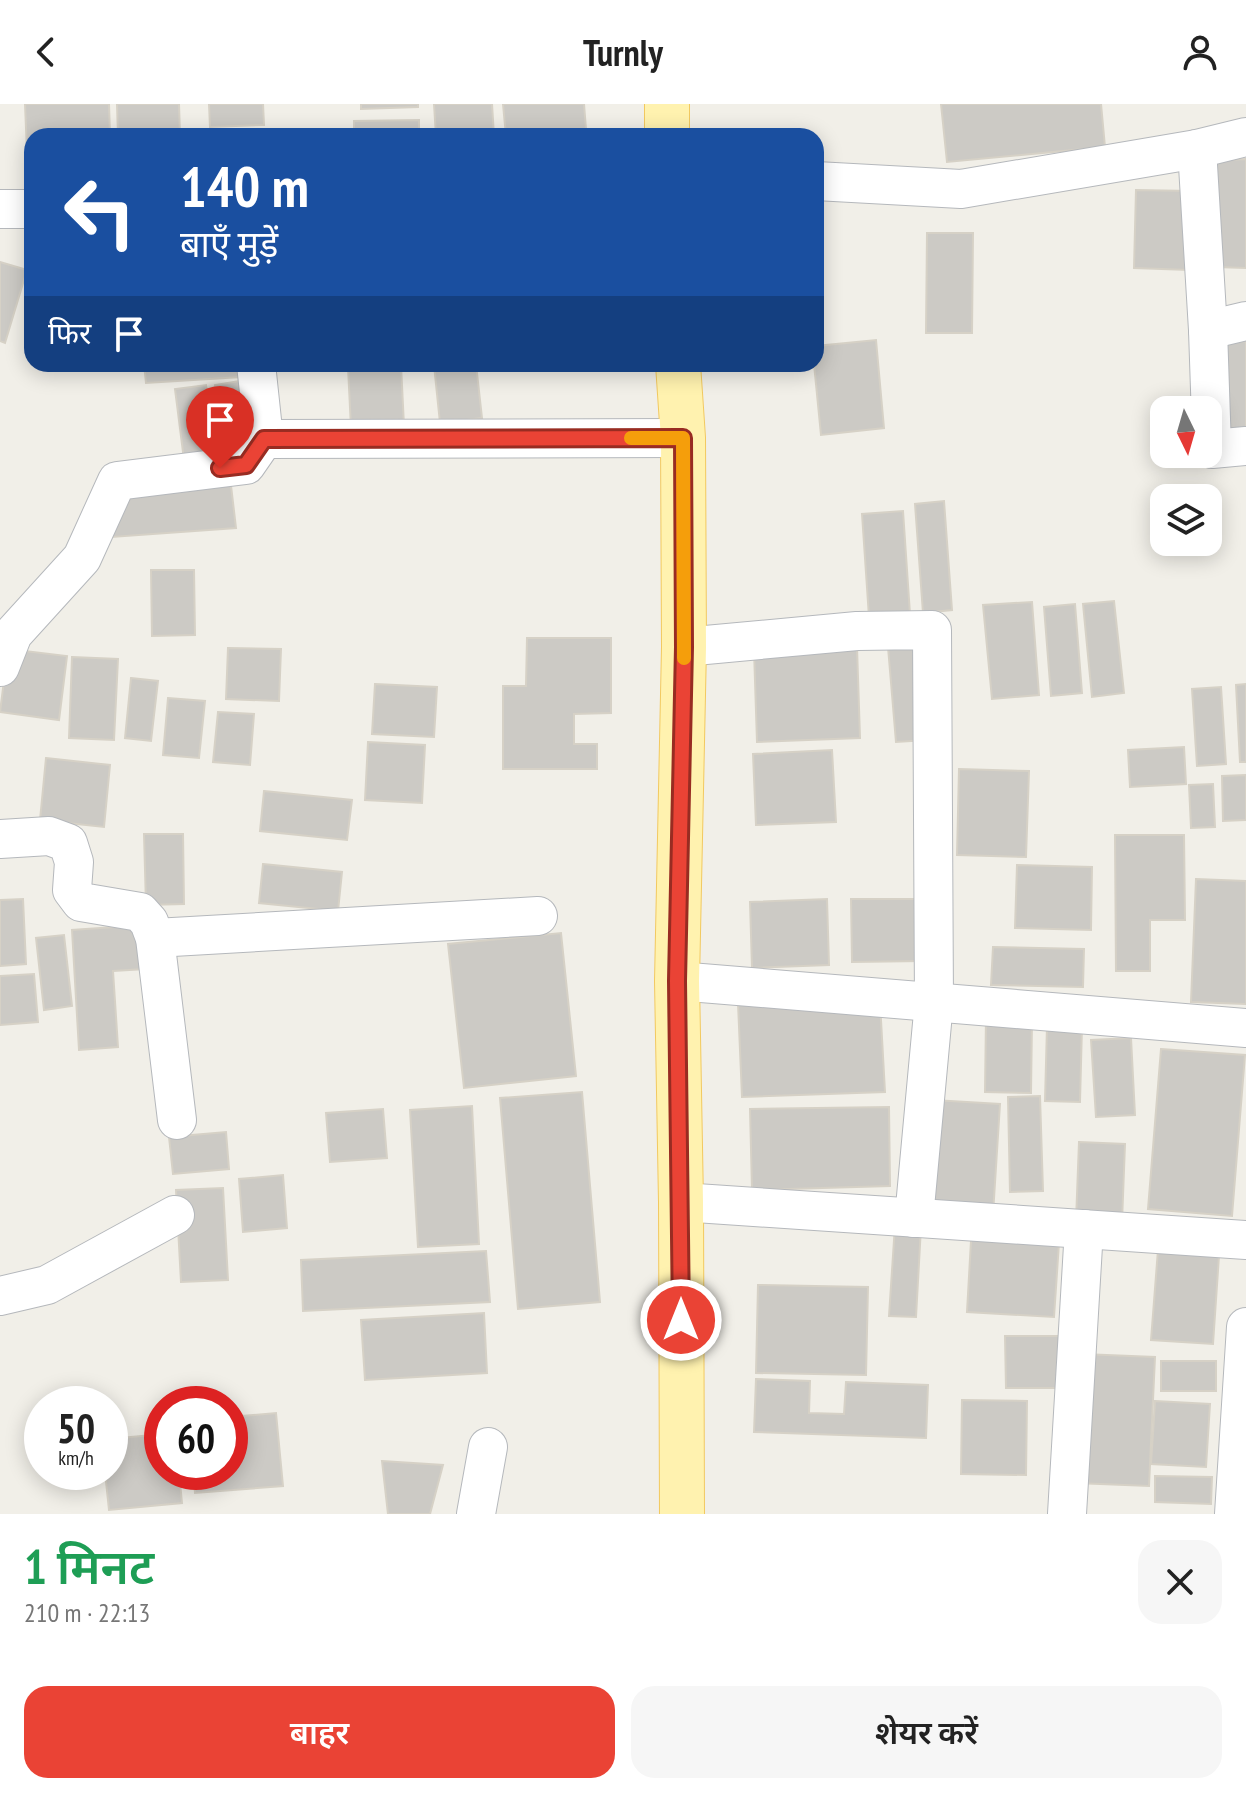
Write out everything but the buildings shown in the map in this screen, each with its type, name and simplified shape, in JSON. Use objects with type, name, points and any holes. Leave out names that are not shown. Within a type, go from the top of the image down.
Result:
[{"type":"main road","points":[[667,104],[667,128]]},
{"type":"main road","points":[[679,372],[683,438],[684,647],[677,981],[682,1514]]},
{"type":"street","points":[[824,181],[961,189],[1197,149],[1246,137]]},
{"type":"street","points":[[1197,149],[1212,449],[1246,446]]},
{"type":"street","points":[[0,209],[24,209]]},
{"type":"street","points":[[1208,330],[1246,321]]},
{"type":"street","points":[[0,667],[13,634],[82,558],[117,481],[246,465],[264,439],[257,372]]},
{"type":"street","points":[[264,439],[683,438]]},
{"type":"street","points":[[684,647],[857,631],[932,630],[934,1002],[914,1218]]},
{"type":"street","points":[[0,839],[49,836],[68,843],[74,862],[72,890],[81,902],[140,912],[149,922],[155,938],[177,1120]]},
{"type":"street","points":[[155,938],[538,916]]},
{"type":"street","points":[[677,981],[1246,1028]]},
{"type":"street","points":[[681,1202],[1246,1240]]},
{"type":"street","points":[[0,1296],[47,1285],[175,1215]]},
{"type":"street","points":[[1067,1514],[1084,1229]]},
{"type":"street","points":[[1234,1514],[1243,1429],[1246,1327]]},
{"type":"street","points":[[476,1514],[488,1447]]},
{"type":"slow traffic","points":[[631,438],[683,438],[684,658]]},
{"type":"route","points":[[220,468],[246,465],[264,439],[683,438],[684,647],[677,981],[681,1320]]}]
